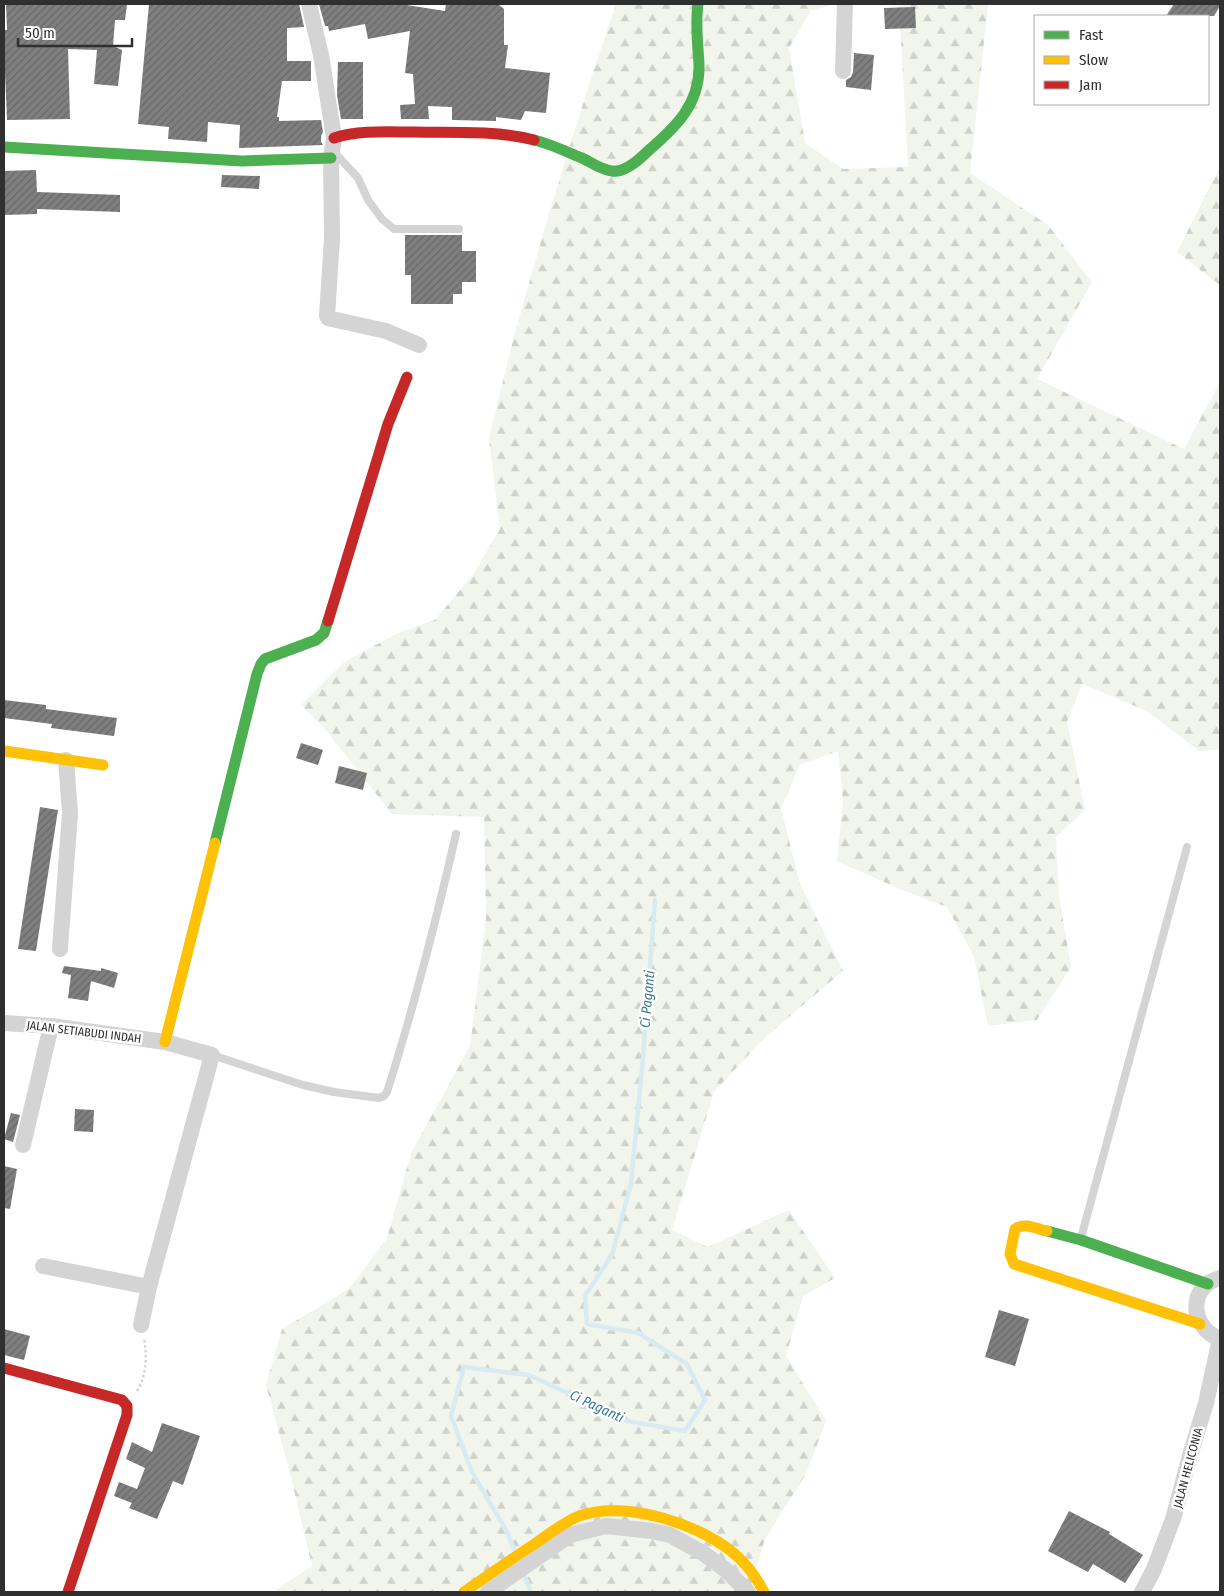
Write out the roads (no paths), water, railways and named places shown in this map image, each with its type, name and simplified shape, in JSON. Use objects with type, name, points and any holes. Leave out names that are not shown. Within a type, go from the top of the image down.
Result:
[{"type":"street","points":[[310,4],[321,56],[332,149],[332,239],[328,318],[386,331],[419,344]]},
{"type":"street","points":[[4,147],[242,161],[332,149],[343,135],[404,132],[493,133],[543,142],[612,171],[625,169],[666,135],[691,104],[697,84],[700,60],[696,14],[698,4]]},
{"type":"street","points":[[843,72],[845,4]]},
{"type":"street","points":[[165,1042],[257,674],[265,659],[316,640],[324,633],[388,424],[407,377]]},
{"type":"street","points":[[4,752],[103,765]]},
{"type":"street","points":[[60,949],[70,813],[66,760]]},
{"type":"street","name":"JALAN SETIABUDI INDAH","points":[[4,1023],[51,1026],[165,1042],[212,1055]]},
{"type":"street","points":[[23,1145],[51,1026]]},
{"type":"street","points":[[141,1325],[149,1286],[212,1055]]},
{"type":"street","points":[[1200,1324],[1014,1264],[1010,1259],[1010,1249],[1015,1229],[1019,1226],[1027,1226],[1081,1240],[1214,1281],[1199,1295],[1196,1310],[1200,1324],[1212,1336],[1220,1339]]},
{"type":"street","points":[[43,1266],[149,1286]]},
{"type":"street","name":"JALAN HELICONIA","points":[[1142,1592],[1154,1569],[1173,1519],[1206,1403],[1220,1339]]},
{"type":"street","points":[[4,1368],[122,1400],[127,1406],[127,1415],[68,1592]]},
{"type":"street","points":[[488,1592],[566,1530],[576,1517],[608,1511],[640,1513],[683,1525],[709,1537],[727,1548],[747,1566],[764,1592]]},
{"type":"street","points":[[464,1592],[566,1530],[606,1526],[670,1535],[703,1553],[726,1570],[748,1592]]},
{"type":"lane","points":[[332,149],[358,178],[368,200],[382,219],[394,229],[459,229]]},
{"type":"lane","points":[[212,1055],[302,1085],[334,1092],[379,1098],[384,1096],[399,1054],[431,938],[456,834]]},
{"type":"lane","points":[[1081,1240],[1187,847]]},
{"type":"waterway","name":"Ci Paganti","points":[[514,1549],[507,1532],[472,1472],[451,1416],[464,1367],[529,1375],[627,1421],[685,1431],[705,1400],[687,1364],[638,1333],[587,1324],[585,1296],[612,1255],[631,1184],[655,900]]},
{"type":"waterway","name":"Ci Paganti","points":[[523,1572],[531,1592]]}]
